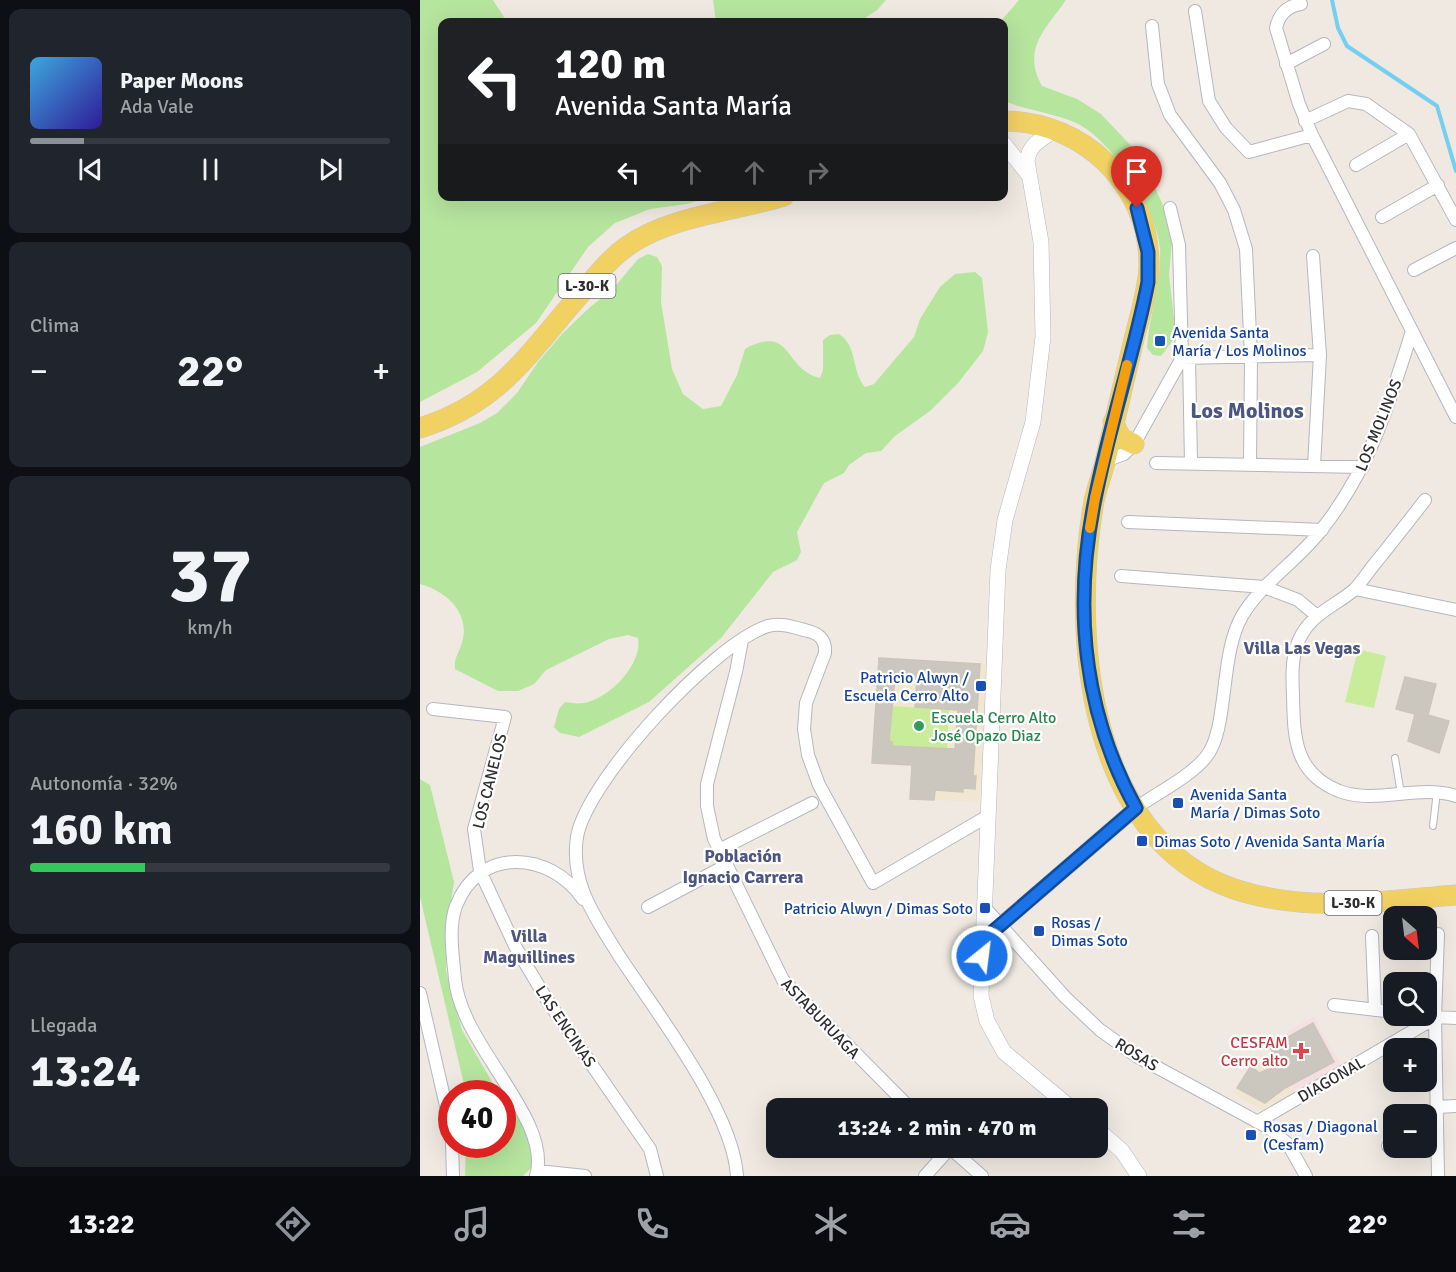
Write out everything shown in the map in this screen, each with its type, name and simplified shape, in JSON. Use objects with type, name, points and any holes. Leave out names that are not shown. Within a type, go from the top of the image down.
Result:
[{"type":"main road","name":"L-30-K","points":[[1008,121],[1022,121],[1055,130],[1081,142],[1114,171],[1134,201],[1146,237],[1148,282],[1095,498],[1087,552],[1084,599],[1086,652],[1102,729],[1118,772],[1136,808],[1155,834],[1178,857],[1205,876],[1250,893],[1289,901],[1331,904],[1456,895]]},
{"type":"main road","name":"L-30-K","points":[[420,428],[469,407],[503,383],[525,361],[609,261],[628,245],[663,228],[765,201]]},
{"type":"main road","points":[[1113,422],[1121,438],[1134,444]]},
{"type":"street","points":[[1301,4],[1286,9],[1277,23],[1276,33],[1305,121],[1456,417]]},
{"type":"street","points":[[1195,11],[1209,101],[1227,128],[1249,152],[1312,135]]},
{"type":"street","points":[[1152,26],[1158,84],[1170,115],[1220,183],[1239,224],[1247,262],[1251,356],[1250,465]]},
{"type":"street","points":[[1286,64],[1324,44]]},
{"type":"street","points":[[1305,121],[1348,101],[1359,100],[1410,134],[1456,220]]},
{"type":"street","points":[[1055,130],[1029,151],[1028,161],[1041,242],[1043,337],[1033,422],[1005,520],[998,570],[981,996],[992,1033],[1011,1060],[1058,1098]]},
{"type":"street","points":[[1356,165],[1410,134]]},
{"type":"street","points":[[1008,149],[1032,179]]},
{"type":"street","points":[[1382,217],[1438,185]]},
{"type":"street","points":[[1170,208],[1179,245],[1191,464]]},
{"type":"street","points":[[1414,270],[1456,248]]},
{"type":"street","points":[[1313,256],[1320,356],[1314,466]]},
{"type":"street","name":"LOS MOLINOS","points":[[1136,808],[1198,765],[1210,751],[1216,735],[1231,640],[1247,608],[1264,587],[1298,557],[1322,530],[1363,467],[1382,426],[1412,331]]},
{"type":"street","points":[[1186,358],[1320,356]]},
{"type":"street","points":[[1105,461],[1118,458],[1134,444],[1186,358]]},
{"type":"street","points":[[1156,463],[1363,467]]},
{"type":"street","points":[[1425,500],[1355,589],[1317,616],[1303,632],[1293,658],[1294,738],[1301,757],[1320,780],[1338,790],[1359,795],[1437,791],[1456,796]]},
{"type":"street","points":[[1128,522],[1322,530]]},
{"type":"street","points":[[1121,576],[1264,587],[1298,600],[1317,616]]},
{"type":"street","points":[[1355,589],[1456,609]]},
{"type":"street","points":[[585,902],[576,847],[579,828],[588,806],[607,776],[639,734],[701,672],[741,640],[771,625],[816,634],[824,640],[825,653],[806,703],[804,729],[808,755],[819,784],[873,882],[988,816]]},
{"type":"street","name":"ASTABURUAGA","points":[[741,640],[736,672],[707,784],[708,817],[719,850],[783,980],[900,1098]]},
{"type":"street","name":"LOS CANELOS","points":[[433,709],[505,717],[474,829],[480,871]]},
{"type":"street","points":[[719,850],[812,803]]},
{"type":"street","points":[[983,940],[1136,808]]},
{"type":"street","points":[[585,1176],[537,1173],[539,1155],[536,1140],[515,1099],[469,1028],[457,992],[453,933],[455,908],[467,885],[480,871],[508,863],[542,867],[562,877],[585,902],[697,1076],[725,1126],[733,1149],[736,1176]]},
{"type":"street","points":[[648,907],[727,865]]},
{"type":"street","name":"LAS ENCINAS","points":[[480,871],[515,946],[547,1000],[650,1149],[657,1176]]},
{"type":"street","name":"ROSAS","points":[[985,908],[1000,927],[1100,1030],[1138,1057],[1257,1122],[1288,1144],[1306,1176]]},
{"type":"street","points":[[1437,972],[1438,934]]},
{"type":"street","points":[[1372,936],[1376,1010]]},
{"type":"street","points":[[420,993],[440,1080]]},
{"type":"street","points":[[1334,1005],[1383,1011]]},
{"type":"street","points":[[1437,1018],[1456,1018]]},
{"type":"street","name":"DIAGONAL","points":[[1257,1122],[1421,1026]]},
{"type":"street","points":[[1435,1026],[1437,1104]]},
{"type":"street","points":[[1437,1107],[1456,1106]]},
{"type":"street","points":[[1108,1139],[1122,1151],[1140,1176]]},
{"type":"street","points":[[452,1158],[453,1176]]},
{"type":"street","points":[[925,1176],[941,1158]]},
{"type":"street","points":[[961,1158],[982,1176]]},
{"type":"street","points":[[1436,1158],[1438,1176]]},
{"type":"lane","points":[[1395,758],[1401,794]]},
{"type":"lane","points":[[1432,826],[1437,791]]},
{"type":"shaded area","points":[[879,658],[989,664],[979,802],[910,799],[911,765],[872,763]]},
{"type":"shaded area","name":"CESFAM Cerro alto","points":[[1313,1017],[1342,1067],[1296,1094],[1266,1044]]},
{"type":"shaded area","points":[[1256,1055],[1274,1058],[1296,1094],[1264,1111],[1232,1093]]},
{"type":"green space","points":[[420,0],[493,0],[504,18],[438,18],[438,201],[697,201],[650,209],[615,223],[588,247],[536,323],[477,372],[420,402]]},
{"type":"green space","points":[[713,0],[886,0],[865,18],[715,18]]},
{"type":"green space","points":[[1019,0],[1066,0],[1045,29],[1035,49],[1036,73],[1042,86],[1077,99],[1101,114],[1134,149],[1145,166],[1162,203],[1172,241],[1169,275],[1176,336],[1161,356],[1153,355],[1147,348],[1160,261],[1157,232],[1150,214],[1141,195],[1116,158],[1088,130],[1066,119],[1008,102],[1008,18],[1003,18]]},
{"type":"green space","points":[[648,254],[657,257],[662,266],[661,302],[672,369],[683,394],[703,409],[721,406],[737,375],[745,349],[760,342],[772,341],[780,344],[799,366],[820,378],[823,370],[823,340],[830,335],[839,334],[849,345],[858,374],[865,387],[874,384],[914,337],[920,319],[940,287],[955,274],[975,272],[982,278],[988,332],[983,351],[958,383],[930,411],[895,436],[881,451],[866,453],[849,465],[844,473],[824,483],[797,532],[801,552],[797,560],[773,572],[721,638],[649,702],[579,737],[560,733],[554,727],[559,709],[565,702],[582,703],[594,700],[613,688],[630,669],[635,659],[638,638],[628,635],[609,639],[546,670],[534,684],[518,691],[498,691],[455,669],[464,632],[460,613],[439,592],[420,584],[420,447],[480,423],[497,413],[517,393],[538,362],[563,333],[612,290],[638,259]]},
{"type":"green space","points":[[1358,649],[1386,656],[1374,708],[1345,702]]},
{"type":"green space","name":"Escuela Cerro Alto José Opazo Diaz","points":[[892,706],[949,710],[947,749],[892,746],[892,742],[889,741]]},
{"type":"green space","points":[[420,779],[430,785],[454,882],[447,926],[446,971],[462,1030],[491,1080],[463,1080],[420,897]]},
{"type":"green space","points":[[516,1113],[531,1145],[531,1168],[523,1176],[465,1176],[466,1158],[516,1158]]},
{"type":"building","points":[[879,658],[980,664],[973,776],[976,776],[975,789],[963,788],[963,792],[935,790],[934,800],[910,799],[912,765],[872,763]],"holes":[[[895,678],[917,679],[915,707],[958,710],[955,749],[892,746],[892,742],[889,741]]]},
{"type":"building","points":[[1405,677],[1436,684],[1428,715],[1449,721],[1439,753],[1408,741],[1415,714],[1396,709]]},
{"type":"building","name":"CESFAM Cerro alto","points":[[1313,1023],[1334,1062],[1285,1088],[1265,1103],[1237,1088],[1251,1066],[1259,1073],[1279,1065],[1270,1047]]},
{"type":"waterway","points":[[1332,0],[1338,28],[1347,46],[1437,106],[1456,171]]},
{"type":"slow traffic","points":[[1090,528],[1127,365]]},
{"type":"place","name":"Avenida Santa María / Los Molinos","points":[[1160,341]]},
{"type":"place","name":"Patricio Alwyn / Escuela Cerro Alto","points":[[981,686]]},
{"type":"place","name":"Escuela Cerro Alto José Opazo Diaz","points":[[919,726]]},
{"type":"place","name":"Avenida Santa María / Dimas Soto","points":[[1178,803]]},
{"type":"place","name":"Dimas Soto / Avenida Santa María","points":[[1142,841]]},
{"type":"place","name":"Patricio Alwyn / Dimas Soto","points":[[985,908]]},
{"type":"place","name":"Rosas / Dimas Soto","points":[[1039,931]]},
{"type":"place","name":"CESFAM Cerro alto","points":[[1301,1051]]},
{"type":"place","name":"Rosas / Diagonal (Cesfam)","points":[[1251,1135]]},
{"type":"district","name":"Los Molinos","points":[[1247,410]]},
{"type":"district","name":"Villa Las Vegas","points":[[1302,648]]},
{"type":"district","name":"Población Ignacio Carrera","points":[[743,866]]},
{"type":"district","name":"Villa Maguillines","points":[[529,946]]},
{"type":"route","points":[[982,956],[983,940],[1044,890],[1136,808],[1110,754],[1095,704],[1086,652],[1084,599],[1087,552],[1095,498],[1148,282],[1146,237],[1137,208]]}]
